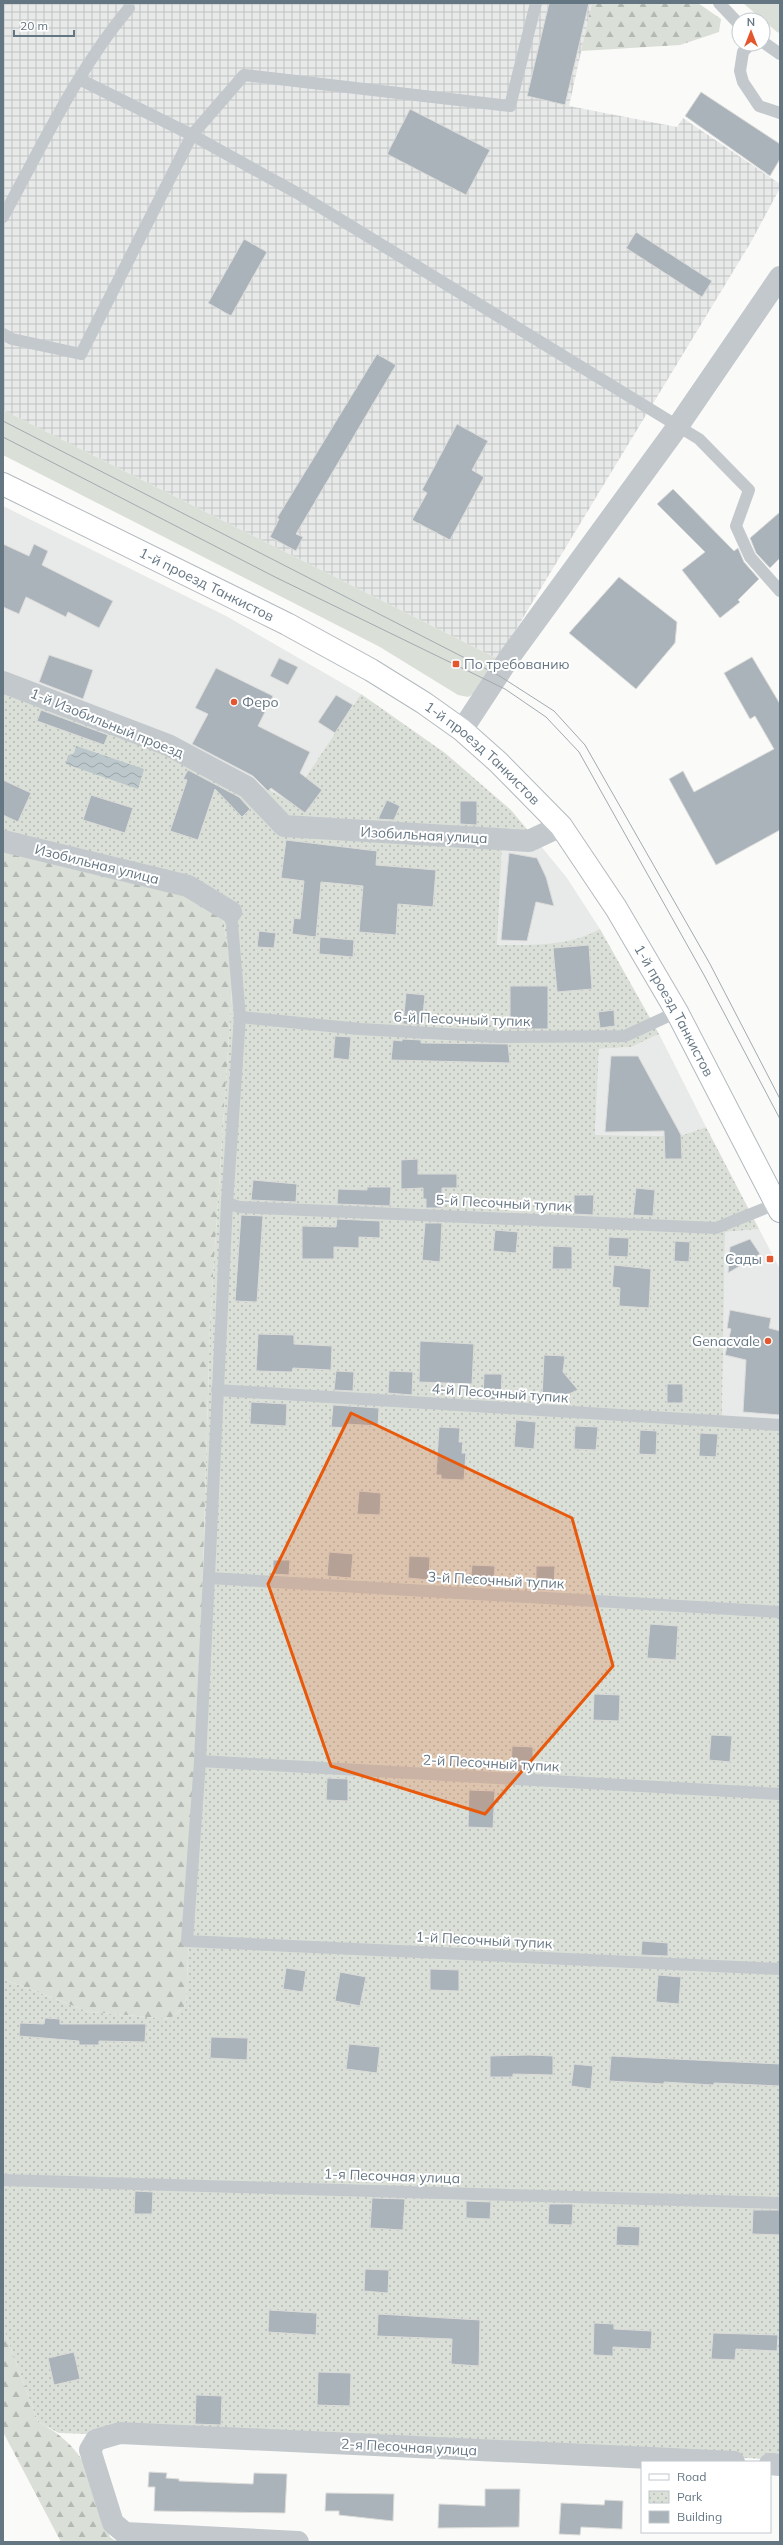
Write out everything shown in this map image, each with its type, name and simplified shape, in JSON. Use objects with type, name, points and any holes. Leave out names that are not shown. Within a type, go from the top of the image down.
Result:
[{"type":"main road","name":"1-й проезд Танкистов","points":[[3,484],[287,624],[371,670],[424,703],[462,730],[498,762],[561,826],[616,908],[677,1012],[778,1208]]},
{"type":"street","points":[[462,730],[511,654],[678,426],[780,277]]},
{"type":"street","name":"1-й Изобильный проезд","points":[[3,682],[168,744],[247,787],[284,826]]},
{"type":"street","name":"Изобильная улица","points":[[284,826],[529,841],[561,826]]},
{"type":"street","name":"Изобильная улица","points":[[3,841],[188,886],[231,912]]},
{"type":"street","name":"2-я Песочная улица","points":[[298,2542],[125,2533],[113,2523],[90,2450],[96,2440],[120,2434],[712,2461]]},
{"type":"lane","points":[[3,334],[12,339],[81,354],[192,136],[244,74],[510,106],[536,3]]},
{"type":"lane","points":[[719,3],[731,16]]},
{"type":"lane","points":[[3,217],[79,79],[107,34],[129,8]]},
{"type":"lane","points":[[771,48],[780,54]]},
{"type":"lane","points":[[743,52],[740,71],[744,82],[759,106],[780,113]]},
{"type":"lane","points":[[79,79],[192,136],[297,193],[699,439],[749,490],[736,526],[750,557],[780,591]]},
{"type":"lane","points":[[200,1761],[227,1203],[240,1017],[231,912]]},
{"type":"lane","name":"6-й Песочный тупик","points":[[240,1017],[360,1029],[498,1037],[625,1036],[677,1012]]},
{"type":"lane","name":"5-й Песочный тупик","points":[[227,1203],[238,1207],[716,1228],[778,1208]]},
{"type":"lane","name":"4-й Песочный тупик","points":[[218,1390],[780,1425]]},
{"type":"lane","name":"3-й Песочный тупик","points":[[210,1578],[780,1612]]},
{"type":"lane","name":"2-й Песочный тупик","points":[[200,1761],[780,1794]]},
{"type":"lane","name":"1-й Песочный тупик","points":[[200,1761],[187,1941],[780,1969]]},
{"type":"lane","name":"1-я Песочная улица","points":[[3,2180],[780,2202]]},
{"type":"highlighted area","points":[[351,1413],[572,1518],[613,1666],[485,1814],[331,1766],[268,1584]]},
{"type":"shaded area","points":[[3,3],[592,3],[569,106],[677,127],[683,118],[780,184],[780,188],[751,242],[498,659],[3,410]]},
{"type":"shaded area","points":[[3,506],[226,616],[361,694],[290,801],[169,738],[3,677]]},
{"type":"shaded area","points":[[540,845],[567,878],[600,929],[582,939],[550,945],[497,945],[502,847]]},
{"type":"shaded area","points":[[659,1034],[706,1127],[680,1136],[595,1135],[599,1049],[631,1047]]},
{"type":"shaded area","points":[[759,1229],[780,1269],[780,1419],[722,1417],[725,1232]]},
{"type":"green space","points":[[592,3],[698,3],[721,19],[719,32],[680,45],[581,51]]},
{"type":"green space","points":[[743,3],[780,3],[780,33],[771,27],[771,12],[754,12]]},
{"type":"green space","points":[[3,410],[498,659],[475,693],[468,697],[458,695],[380,647],[3,455]]},
{"type":"green space","points":[[3,677],[169,738],[290,801],[361,694],[445,753],[511,810],[540,845],[502,847],[497,945],[537,945],[563,942],[588,935],[600,929],[659,1034],[631,1047],[599,1049],[595,1135],[680,1136],[706,1127],[759,1229],[725,1232],[722,1417],[780,1419],[780,2460],[659,2453],[59,2433],[38,2422],[3,2327],[3,1979],[89,2012],[170,2019],[186,2005],[200,1679],[210,1323],[233,975],[223,920],[187,893],[3,852]]},
{"type":"green space","points":[[3,852],[187,893],[223,920],[233,975],[210,1323],[200,1679],[186,2005],[170,2019],[89,2012],[3,1979]]},
{"type":"green space","points":[[3,2327],[38,2422],[69,2444],[80,2457],[88,2470],[100,2501],[110,2537],[114,2540],[150,2542],[61,2542],[3,2432]]},
{"type":"water","points":[[76,746],[144,769],[138,789],[66,764],[68,755],[74,754]]},
{"type":"building","points":[[549,3],[589,3],[565,105],[527,96]]},
{"type":"building","points":[[701,92],[780,144],[780,159],[770,176],[685,116]]},
{"type":"building","points":[[410,109],[490,150],[466,195],[387,154]]},
{"type":"building","points":[[636,232],[712,281],[702,297],[626,248]]},
{"type":"building","points":[[244,239],[267,252],[231,316],[208,303]]},
{"type":"building","points":[[377,354],[396,365],[296,534],[303,537],[296,551],[270,537],[279,519],[277,518]]},
{"type":"building","points":[[457,424],[488,441],[472,470],[484,477],[450,540],[412,520],[427,493],[422,490]]},
{"type":"building","points":[[673,489],[734,551],[738,548],[744,562],[759,579],[738,600],[740,602],[720,618],[682,570],[705,552],[657,504]]},
{"type":"building","points":[[780,512],[780,558],[770,568],[756,553],[750,538]]},
{"type":"building","points":[[3,544],[29,556],[34,544],[48,551],[42,565],[113,601],[99,628],[68,612],[66,617],[26,597],[19,614],[3,607]]},
{"type":"building","points":[[619,577],[677,622],[675,643],[636,689],[569,633]]},
{"type":"building","points":[[49,655],[93,670],[83,699],[39,682]]},
{"type":"building","points":[[752,657],[780,704],[780,830],[716,865],[669,779],[683,771],[694,792],[774,749],[755,716],[750,719],[724,673]]},
{"type":"building","points":[[279,658],[298,667],[288,685],[270,676]]},
{"type":"building","points":[[216,668],[273,696],[258,726],[310,752],[300,773],[322,790],[305,813],[271,788],[268,791],[253,776],[192,744],[208,714],[195,708]]},
{"type":"building","points":[[336,695],[353,705],[335,733],[318,722]]},
{"type":"building","points":[[41,710],[108,735],[104,745],[37,721]]},
{"type":"building","points":[[188,770],[239,797],[250,809],[242,817],[215,789],[198,840],[170,831],[187,780],[183,779]]},
{"type":"building","points":[[3,780],[31,793],[18,822],[3,815]]},
{"type":"building","points":[[91,795],[133,808],[125,833],[83,820]]},
{"type":"building","points":[[387,800],[400,806],[394,820],[378,819]]},
{"type":"building","points":[[460,801],[477,801],[477,825],[460,824]]},
{"type":"building","points":[[286,840],[377,851],[376,865],[436,870],[433,907],[398,904],[396,935],[359,932],[363,886],[321,882],[316,937],[292,934],[294,918],[300,919],[304,881],[281,878]]},
{"type":"building","points":[[509,853],[537,858],[546,877],[554,906],[536,902],[527,941],[501,940]]},
{"type":"building","points":[[259,931],[276,933],[274,948],[257,947]]},
{"type":"building","points":[[320,937],[354,940],[353,957],[319,954]]},
{"type":"building","points":[[589,945],[592,989],[557,992],[553,948]]},
{"type":"building","points":[[510,986],[548,986],[548,1029],[510,1029]]},
{"type":"building","points":[[406,993],[425,995],[422,1025],[403,1024]]},
{"type":"building","points":[[614,1010],[615,1026],[600,1028],[598,1012]]},
{"type":"building","points":[[335,1036],[351,1037],[349,1060],[333,1058]]},
{"type":"building","points":[[402,1039],[421,1040],[421,1043],[508,1044],[510,1063],[391,1060],[393,1040],[402,1041]]},
{"type":"building","points":[[611,1056],[638,1056],[681,1135],[682,1159],[665,1159],[664,1131],[605,1132]]},
{"type":"building","points":[[418,1159],[418,1174],[457,1174],[457,1188],[442,1188],[442,1208],[426,1208],[426,1199],[423,1199],[423,1188],[401,1189],[401,1160]]},
{"type":"building","points":[[253,1180],[297,1184],[296,1202],[251,1200]]},
{"type":"building","points":[[367,1187],[391,1187],[390,1206],[337,1204],[338,1189],[367,1190]]},
{"type":"building","points":[[636,1188],[655,1190],[653,1216],[633,1215]]},
{"type":"building","points":[[574,1195],[594,1195],[593,1215],[574,1214]]},
{"type":"building","points":[[241,1215],[263,1216],[257,1302],[235,1301]]},
{"type":"building","points":[[337,1219],[380,1221],[380,1238],[359,1237],[359,1248],[334,1247],[334,1259],[302,1259],[302,1226],[336,1227]]},
{"type":"building","points":[[425,1223],[442,1223],[440,1262],[422,1260]]},
{"type":"building","points":[[495,1230],[518,1232],[516,1253],[493,1251]]},
{"type":"building","points":[[609,1237],[629,1238],[628,1257],[608,1256]]},
{"type":"building","points":[[750,1239],[760,1254],[728,1273],[730,1247]]},
{"type":"building","points":[[675,1241],[690,1242],[689,1262],[674,1261]]},
{"type":"building","points":[[553,1246],[572,1247],[572,1269],[552,1269]]},
{"type":"building","points":[[614,1265],[651,1269],[649,1308],[619,1306],[620,1288],[612,1287]]},
{"type":"building","points":[[730,1310],[771,1318],[769,1328],[780,1331],[780,1415],[743,1412],[746,1360],[725,1355],[731,1329],[727,1328]]},
{"type":"building","points":[[258,1334],[294,1335],[294,1344],[332,1346],[331,1370],[293,1368],[292,1372],[256,1371]]},
{"type":"building","points":[[420,1341],[474,1344],[472,1384],[419,1382]]},
{"type":"building","points":[[544,1355],[565,1356],[563,1372],[578,1390],[557,1399],[542,1398]]},
{"type":"building","points":[[336,1371],[354,1372],[353,1391],[334,1390]]},
{"type":"building","points":[[389,1371],[413,1372],[412,1395],[388,1393]]},
{"type":"building","points":[[484,1374],[502,1374],[501,1400],[483,1399]]},
{"type":"building","points":[[667,1384],[683,1384],[683,1403],[667,1403]]},
{"type":"building","points":[[251,1402],[287,1404],[286,1426],[250,1424]]},
{"type":"building","points":[[333,1405],[379,1408],[378,1426],[346,1424],[346,1428],[331,1427]]},
{"type":"building","points":[[516,1420],[536,1422],[534,1449],[514,1447]]},
{"type":"building","points":[[575,1426],[598,1427],[596,1450],[574,1449]]},
{"type":"building","points":[[439,1427],[460,1428],[459,1442],[463,1442],[462,1453],[466,1453],[464,1480],[441,1479],[441,1475],[436,1475]]},
{"type":"building","points":[[640,1430],[657,1431],[656,1455],[639,1454]]},
{"type":"building","points":[[700,1433],[718,1434],[716,1457],[699,1456]]},
{"type":"building","points":[[359,1491],[381,1493],[380,1515],[357,1514]]},
{"type":"building","points":[[329,1552],[353,1554],[351,1578],[327,1576]]},
{"type":"building","points":[[409,1556],[430,1557],[429,1580],[408,1578]]},
{"type":"building","points":[[273,1560],[290,1560],[289,1575],[273,1574]]},
{"type":"building","points":[[472,1565],[495,1566],[494,1587],[470,1585]]},
{"type":"building","points":[[536,1566],[555,1566],[554,1591],[536,1590]]},
{"type":"building","points":[[650,1624],[678,1626],[676,1660],[647,1658]]},
{"type":"building","points":[[594,1694],[620,1695],[619,1721],[593,1720]]},
{"type":"building","points":[[711,1735],[732,1736],[730,1762],[709,1760]]},
{"type":"building","points":[[512,1746],[533,1747],[533,1772],[511,1771]]},
{"type":"building","points":[[327,1778],[348,1779],[348,1801],[326,1800]]},
{"type":"building","points":[[469,1790],[495,1791],[493,1828],[468,1827]]},
{"type":"building","points":[[642,1941],[668,1943],[668,1956],[641,1955]]},
{"type":"building","points":[[286,1968],[306,1971],[303,1992],[283,1989]]},
{"type":"building","points":[[430,1969],[459,1970],[459,1991],[430,1990]]},
{"type":"building","points":[[340,1972],[366,1977],[360,2006],[335,2001]]},
{"type":"building","points":[[658,1975],[681,1977],[679,2004],[656,2002]]},
{"type":"building","points":[[45,2018],[60,2019],[60,2024],[146,2024],[145,2042],[99,2041],[99,2045],[79,2045],[79,2041],[19,2036],[20,2023],[44,2024]]},
{"type":"building","points":[[211,2037],[248,2038],[247,2060],[210,2058]]},
{"type":"building","points":[[349,2044],[380,2047],[377,2073],[346,2069]]},
{"type":"building","points":[[490,2056],[553,2056],[553,2075],[513,2074],[513,2077],[490,2077]]},
{"type":"building","points":[[611,2056],[780,2064],[780,2086],[714,2083],[714,2085],[664,2082],[664,2084],[609,2081]]},
{"type":"building","points":[[574,2064],[593,2066],[591,2089],[571,2086]]},
{"type":"building","points":[[135,2191],[153,2192],[152,2214],[134,2214]]},
{"type":"building","points":[[372,2198],[405,2199],[403,2230],[370,2228]]},
{"type":"building","points":[[466,2201],[491,2202],[490,2219],[466,2218]]},
{"type":"building","points":[[549,2204],[573,2204],[572,2225],[548,2224]]},
{"type":"building","points":[[753,2210],[780,2210],[780,2235],[752,2234]]},
{"type":"building","points":[[617,2226],[640,2227],[639,2246],[616,2245]]},
{"type":"building","points":[[365,2269],[389,2270],[388,2293],[364,2291]]},
{"type":"building","points":[[269,2310],[317,2313],[316,2335],[268,2332]]},
{"type":"building","points":[[378,2314],[480,2320],[479,2366],[451,2364],[452,2339],[377,2336]]},
{"type":"building","points":[[594,2323],[614,2324],[614,2329],[652,2331],[651,2349],[613,2347],[613,2356],[593,2355]]},
{"type":"building","points":[[713,2333],[778,2335],[777,2351],[736,2349],[735,2360],[711,2359]]},
{"type":"building","points":[[74,2352],[80,2379],[54,2385],[48,2358]]},
{"type":"building","points":[[318,2372],[351,2373],[350,2406],[317,2405]]},
{"type":"building","points":[[196,2395],[222,2396],[221,2425],[195,2424]]},
{"type":"building","points":[[149,2472],[167,2473],[166,2478],[179,2479],[179,2481],[253,2484],[254,2473],[287,2474],[285,2513],[154,2511],[155,2487],[148,2487]]},
{"type":"building","points":[[485,2489],[520,2489],[519,2527],[438,2528],[439,2504],[485,2506]]},
{"type":"building","points":[[326,2493],[394,2494],[393,2521],[339,2515],[339,2511],[325,2511]]},
{"type":"building","points":[[605,2500],[623,2501],[622,2529],[581,2527],[580,2535],[559,2534],[561,2503],[604,2505]]},
{"type":"tram line","points":[[3,421],[498,675],[554,711],[585,745],[710,964],[780,1099]]},
{"type":"tram line","points":[[3,437],[275,577],[505,689],[546,717],[579,752],[704,975],[780,1119]]},
{"type":"place","name":"По требованию","points":[[456,664]]},
{"type":"place","name":"Феро","points":[[234,702]]},
{"type":"place","name":"Сады","points":[[770,1259]]},
{"type":"place","name":"Genacvale","points":[[768,1341]]}]
